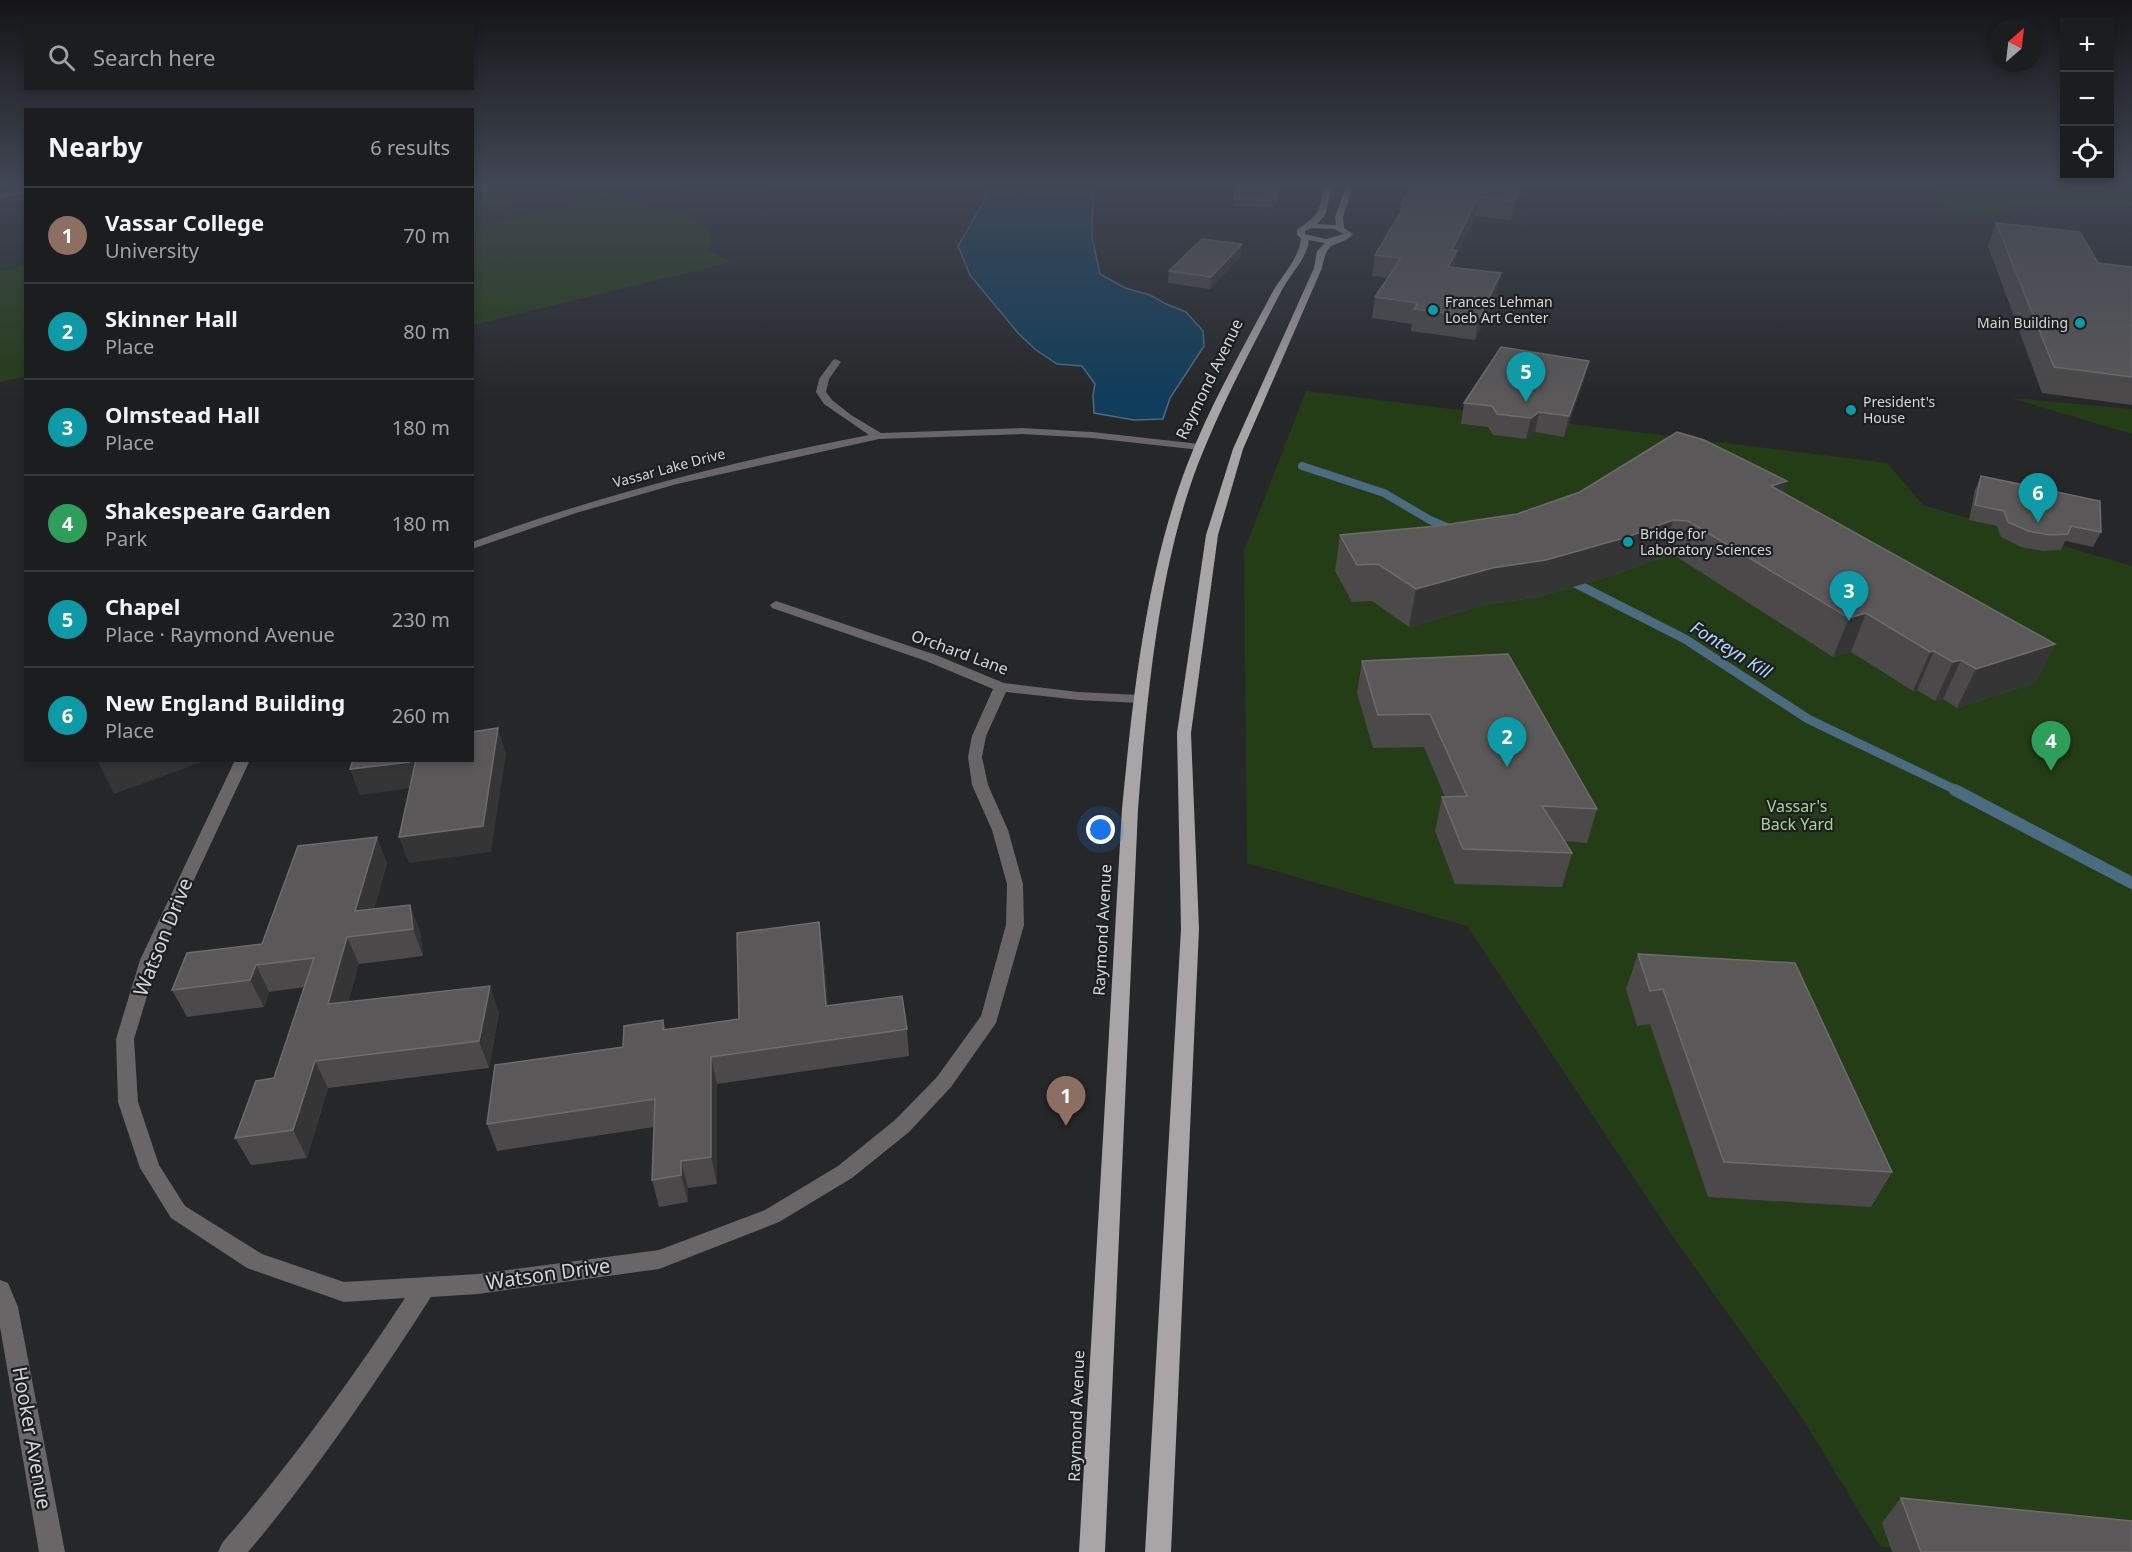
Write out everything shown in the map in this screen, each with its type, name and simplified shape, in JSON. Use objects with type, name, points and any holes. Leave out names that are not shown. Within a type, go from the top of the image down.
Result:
[{"type":"main road","name":"Raymond Avenue","points":[[1092,1552],[1102,1309],[1130,809],[1140,699],[1166,552],[1192,466],[1219,402],[1281,284],[1300,255]]},
{"type":"main road","points":[[1158,1552],[1190,929],[1184,733],[1212,535],[1238,449],[1318,268],[1320,255]]},
{"type":"street","points":[[836,362],[824,379],[821,392],[837,410],[879,436]]},
{"type":"street","name":"Vassar Lake Drive","points":[[474,545],[670,481],[759,459],[879,436],[1022,431],[1092,435],[1200,447]]},
{"type":"street","name":"Orchard Lane","points":[[776,605],[931,658],[1001,687],[1078,696],[1140,699]]},
{"type":"street","name":"Watson Drive","points":[[242,762],[149,960],[125,1040],[128,1102],[150,1168],[178,1212],[255,1261],[344,1292],[478,1284],[659,1259],[772,1216],[845,1172],[902,1125],[944,1082],[990,1018],[1015,925],[1015,884],[1000,830],[980,785],[975,757],[979,736],[1001,687]]},
{"type":"street","points":[[231,1552],[281,1495],[374,1367],[425,1287]]},
{"type":"street","name":"Hooker Avenue","points":[[0,1290],[7,1307],[18,1358],[52,1552]]},
{"type":"green space","points":[[474,255],[718,255],[732,262],[474,325]]},
{"type":"green space","points":[[24,266],[24,377],[0,382],[0,271]]},
{"type":"green space","name":"Vassar's Back Yard","points":[[1306,391],[1887,463],[1923,505],[2132,566],[2132,1552],[1913,1552],[1880,1546],[1803,1419],[1676,1241],[1467,926],[1247,863],[1244,551]]},
{"type":"green space","points":[[2011,398],[2132,409],[2132,434]]},
{"type":"water","points":[[962,255],[1096,255],[1100,274],[1125,288],[1150,295],[1186,312],[1203,331],[1204,346],[1170,398],[1163,419],[1134,420],[1094,413],[1095,384],[1082,366],[1057,364],[1036,350],[1018,333],[970,275]]},
{"type":"building","points":[[1185,255],[1231,255],[1211,277],[1169,271]]},
{"type":"building","points":[[1379,255],[1455,255],[1448,267],[1501,273],[1479,318],[1414,309],[1418,303],[1375,297],[1401,258]]},
{"type":"building","points":[[2009,255],[2094,255],[2098,263],[2132,267],[2132,377],[2054,367]]},
{"type":"building","points":[[1501,347],[1589,361],[1569,416],[1539,412],[1531,418],[1497,414],[1492,406],[1464,403]]},
{"type":"building","points":[[1677,432],[1704,440],[1787,481],[1771,486],[2055,644],[1976,669],[1961,660],[1953,662],[1934,651],[1930,652],[1866,613],[1849,618],[1688,521],[1673,520],[1627,537],[1546,560],[1492,568],[1416,589],[1378,564],[1357,565],[1340,535],[1437,526],[1517,514],[1580,492]]},
{"type":"building","points":[[1981,476],[2100,501],[2101,532],[2071,526],[2068,534],[2050,535],[2028,531],[2008,522],[2004,511],[1975,505]]},
{"type":"building","points":[[1508,654],[1597,809],[1542,806],[1572,853],[1463,849],[1442,797],[1467,796],[1430,714],[1378,715],[1362,661]]},
{"type":"building","points":[[498,728],[483,826],[399,837],[416,762],[474,762],[474,732]]},
{"type":"building","points":[[352,762],[410,762],[350,769]]},
{"type":"building","points":[[377,837],[355,911],[410,905],[413,929],[347,937],[328,1004],[490,986],[479,1041],[315,1061],[293,1130],[235,1138],[256,1081],[274,1078],[314,958],[256,965],[250,980],[172,990],[187,953],[262,944],[298,846]]},
{"type":"building","points":[[819,922],[826,1006],[902,996],[907,1029],[711,1057],[711,1157],[681,1161],[681,1175],[652,1180],[655,1099],[487,1124],[495,1065],[623,1047],[624,1026],[663,1020],[663,1030],[739,1019],[737,933]]},
{"type":"building","points":[[1638,954],[1795,963],[1892,1172],[1724,1162],[1663,989],[1650,991]]},
{"type":"building","points":[[1901,1498],[2132,1521],[2132,1552],[1921,1552]]},
{"type":"waterway","name":"Fonteyn Kill","points":[[1302,466],[1384,493],[1430,520],[1456,531]]},
{"type":"waterway","name":"Fonteyn Kill","points":[[1567,579],[1685,639],[1808,719],[1958,791]]},
{"type":"waterway","name":"Fonteyn Kill","points":[[1955,790],[2132,883]]},
{"type":"place","name":"Frances Lehman Loeb Art Center","points":[[1433,310]]},
{"type":"place","name":"Main Building","points":[[2080,323]]},
{"type":"place","name":"Chapel","points":[[1526,402]]},
{"type":"place","name":"President's House","points":[[1851,410]]},
{"type":"place","name":"New England Building","points":[[2038,523]]},
{"type":"place","name":"Bridge for Laboratory Sciences","points":[[1628,542]]},
{"type":"place","name":"Olmstead Hall","points":[[1849,621]]},
{"type":"place","name":"Skinner Hall","points":[[1507,767]]},
{"type":"place","name":"Shakespeare Garden","points":[[2051,771]]},
{"type":"place","name":"Vassar College","points":[[1066,1126]]}]
